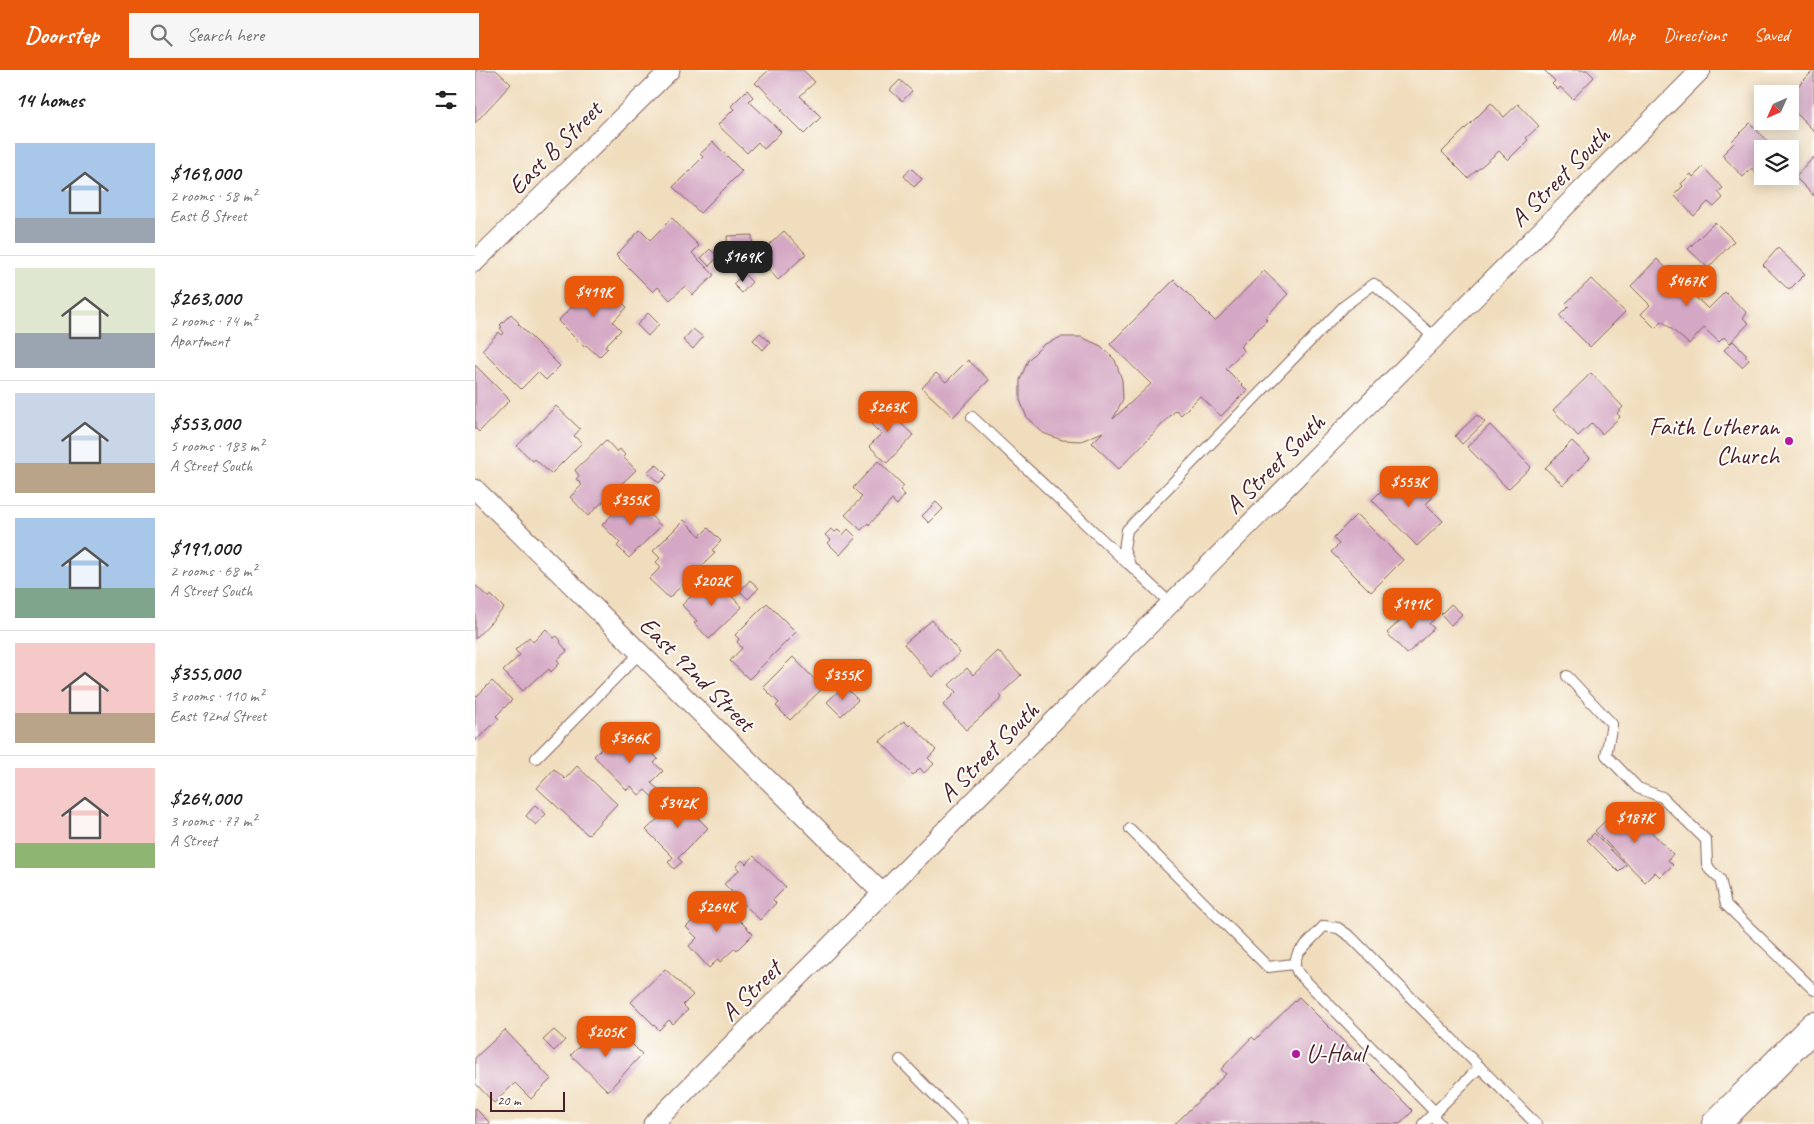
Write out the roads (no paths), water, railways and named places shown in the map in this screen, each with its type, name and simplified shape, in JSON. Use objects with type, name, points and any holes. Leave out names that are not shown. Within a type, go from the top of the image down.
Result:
[{"type":"main road","points":[[1716,1124],[1814,1026]]},
{"type":"street","name":"East B Street","points":[[475,262],[670,70]]},
{"type":"street","name":"A Street South","points":[[883,894],[1701,70]]},
{"type":"street","name":"East 92nd Street","points":[[475,489],[883,894]]},
{"type":"street","name":"A Street","points":[[653,1124],[883,894]]},
{"type":"lane","points":[[1130,565],[1124,549],[1127,530],[1344,306],[1374,284],[1435,338]]},
{"type":"lane","points":[[972,417],[1171,604]]},
{"type":"lane","points":[[536,758],[640,653]]},
{"type":"lane","points":[[1567,676],[1612,724],[1606,755],[1638,788],[1662,797],[1706,840],[1707,864],[1710,870],[1720,879],[1726,905],[1814,990]]},
{"type":"lane","points":[[1131,829],[1268,967],[1294,964]]},
{"type":"lane","points":[[1440,1124],[1433,1114],[1298,973],[1294,964],[1298,953],[1324,926],[1338,928],[1351,937],[1536,1124]]},
{"type":"lane","points":[[900,1060],[963,1124]]},
{"type":"lane","points":[[1423,1124],[1480,1068]]},
{"type":"place","name":"Faith Lutheran Church","points":[[1789,441]]},
{"type":"place","name":"U-Haul","points":[[1296,1054]]}]
